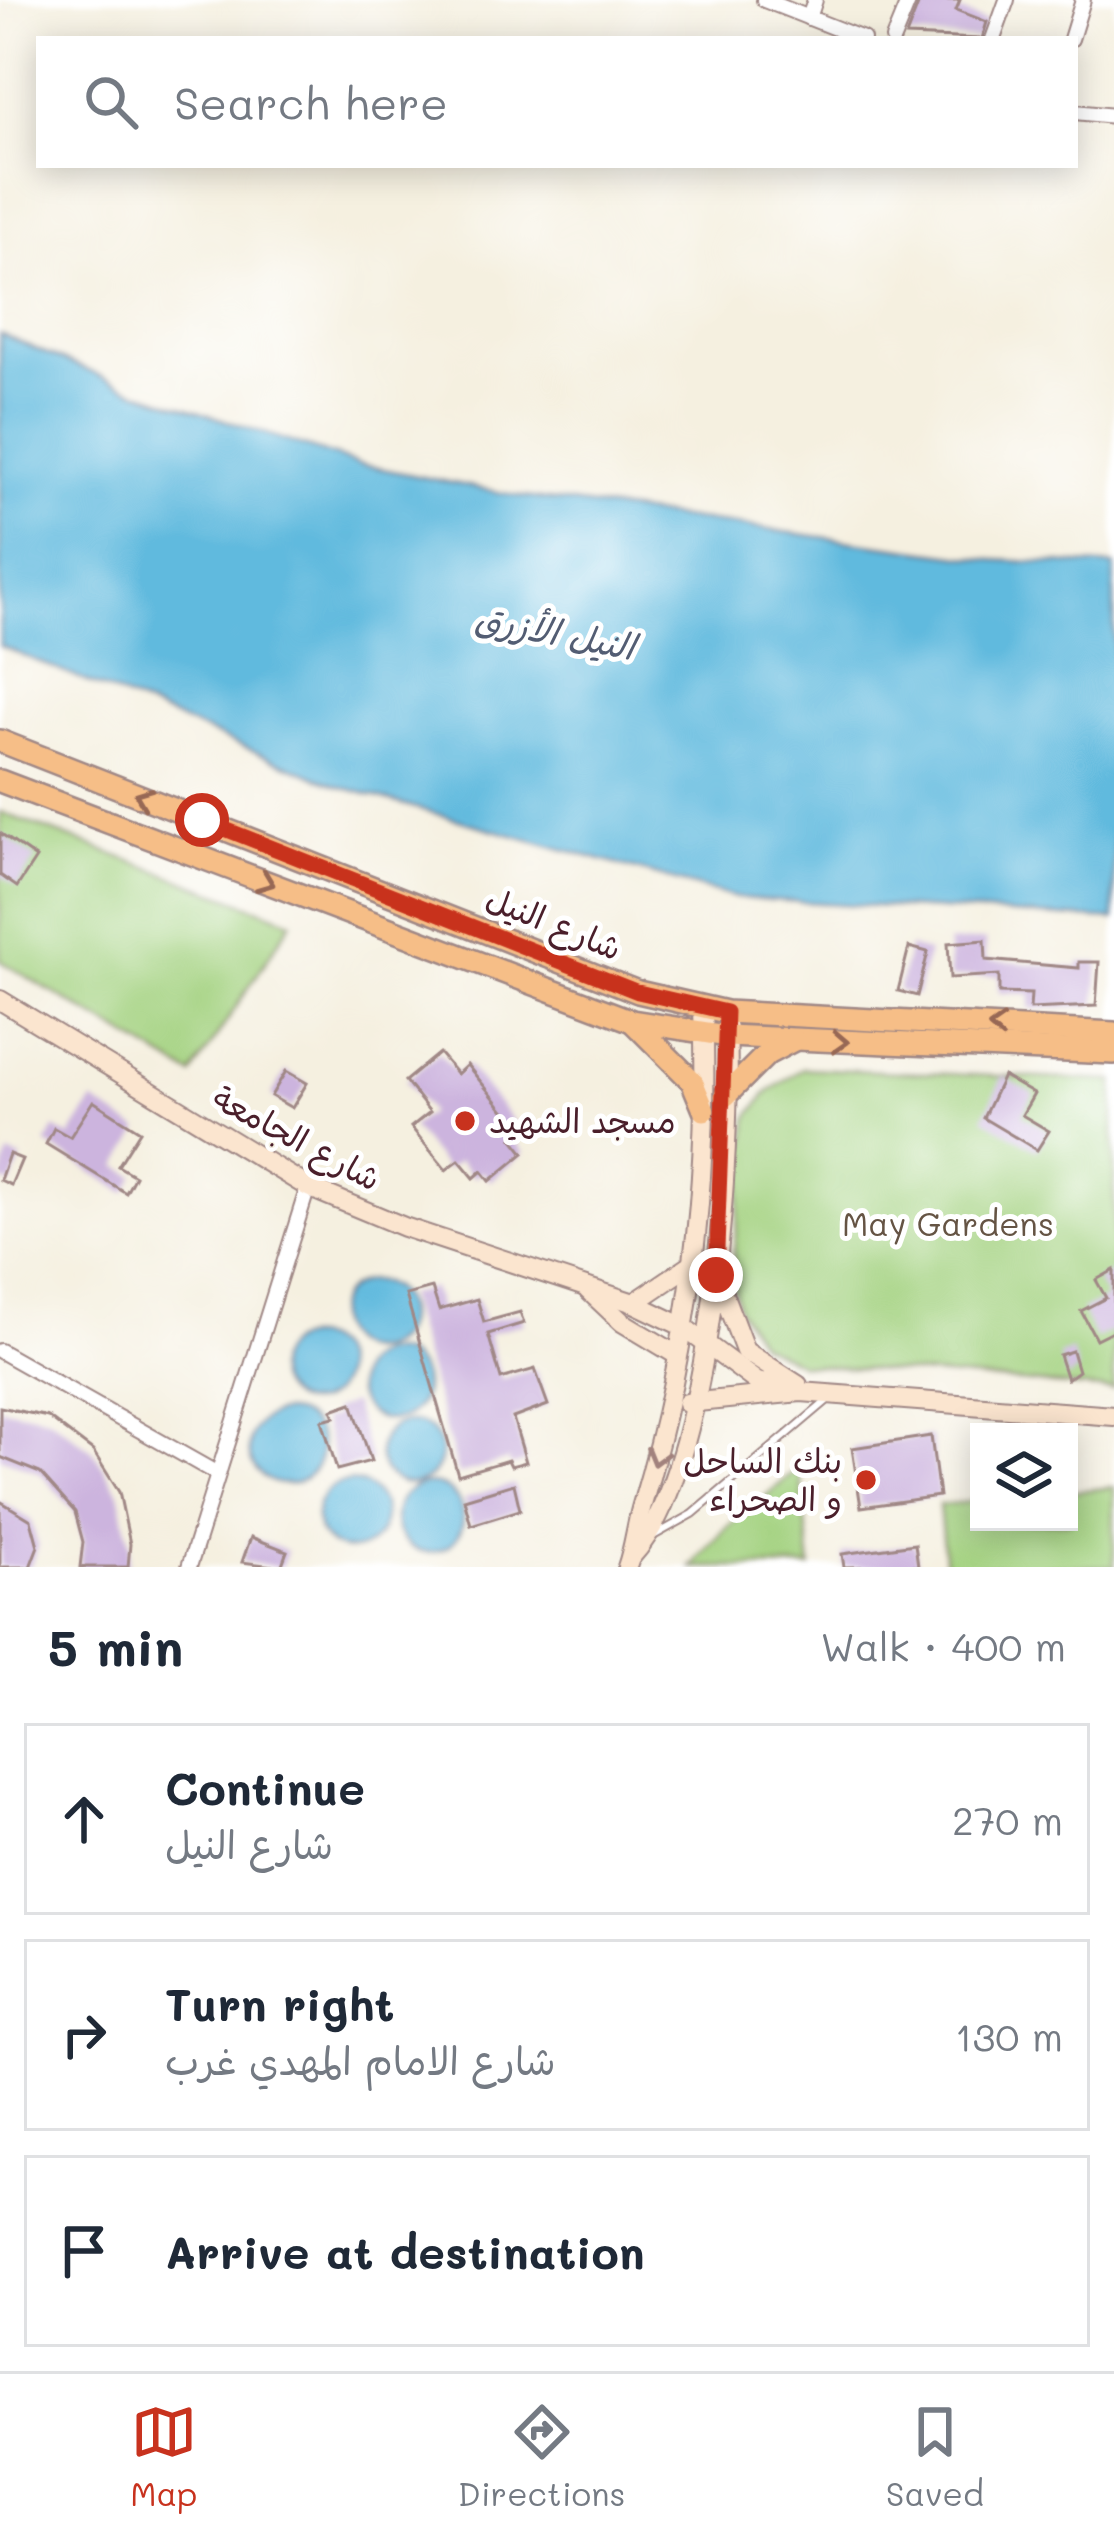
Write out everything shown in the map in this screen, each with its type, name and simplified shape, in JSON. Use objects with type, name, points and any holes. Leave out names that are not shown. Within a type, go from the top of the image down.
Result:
[{"type":"main road","name":"شارع النيل","points":[[0,741],[638,992],[726,1012],[1114,1054]]},
{"type":"main road","name":"شارع النيل","points":[[0,781],[632,1022],[715,1035],[796,1039],[1114,1033]]},
{"type":"main road","points":[[460,956],[470,926]]},
{"type":"main road","name":"شارع الجامعة","points":[[0,1000],[308,1186],[404,1228],[634,1303],[682,1326],[757,1382],[807,1392],[1114,1416]]},
{"type":"main road","points":[[629,1562],[647,1539],[667,1494],[707,1345],[716,1275],[725,1096],[715,1035],[703,1008]]},
{"type":"main road","points":[[629,1562],[666,1414],[696,1261],[704,1110],[715,1035],[726,1012]]},
{"type":"main road","points":[[632,1022],[692,1081],[704,1110]]},
{"type":"main road","points":[[725,1096],[756,1062],[796,1039]]},
{"type":"main road","points":[[634,1303],[696,1261]]},
{"type":"main road","points":[[716,1275],[745,1351],[807,1392]]},
{"type":"main road","name":"شارع الجامعة","points":[[585,1287],[622,1322],[676,1355]]},
{"type":"main road","name":"شارع الجامعة","points":[[666,1414],[694,1400],[807,1392]]},
{"type":"street","points":[[764,0],[854,36]]},
{"type":"street","points":[[808,18],[815,0]]},
{"type":"street","points":[[894,36],[909,0]]},
{"type":"street","points":[[994,36],[1007,0]]},
{"type":"street","points":[[1071,36],[1083,0]]},
{"type":"street","points":[[1078,112],[1114,116]]},
{"type":"street","points":[[189,1567],[308,1186]]},
{"type":"street","points":[[2,1356],[216,1473]]},
{"type":"lane","points":[[647,1539],[693,1514],[836,1394]]},
{"type":"green space","points":[[0,812],[292,921],[192,1075],[0,961]]},
{"type":"green space","name":"May Gardens","points":[[803,1068],[1114,1081],[1114,1390],[801,1364],[760,1343],[739,1310],[731,1276],[749,1117],[766,1094]]},
{"type":"green space","points":[[800,1468],[811,1567],[691,1567],[723,1531]]},
{"type":"green space","points":[[1114,1487],[1114,1567],[945,1567],[939,1505],[970,1502],[970,1531],[1078,1531],[1078,1491]]},
{"type":"water","name":"النيل الأزرق","points":[[0,334],[134,390],[358,464],[518,496],[993,560],[1114,566],[1114,920],[736,898],[338,786],[0,646]]},
{"type":"water","points":[[371,1281],[395,1292],[406,1316],[395,1340],[371,1351],[347,1340],[336,1316],[347,1292]]},
{"type":"water","points":[[309,1337],[332,1347],[342,1370],[332,1393],[309,1403],[286,1393],[276,1370],[286,1347]]},
{"type":"water","points":[[390,1352],[414,1362],[424,1386],[414,1410],[390,1420],[366,1410],[356,1386],[366,1362]]},
{"type":"water","points":[[285,1412],[311,1422],[321,1448],[311,1474],[285,1484],[259,1474],[249,1448],[259,1422]]},
{"type":"water","points":[[410,1422],[432,1431],[441,1453],[432,1475],[410,1484],[388,1475],[379,1453],[388,1431]]},
{"type":"water","points":[[350,1482],[374,1492],[384,1516],[374,1540],[350,1550],[326,1540],[316,1516],[326,1492]]},
{"type":"water","points":[[429,1484],[453,1494],[463,1518],[453,1542],[429,1552],[405,1542],[395,1518],[405,1494]]},
{"type":"building","points":[[920,0],[960,0],[956,10],[987,22],[983,36],[906,36]]},
{"type":"building","points":[[0,833],[36,858],[17,887],[0,875]]},
{"type":"building","points":[[985,940],[986,960],[1079,968],[1079,962],[1099,962],[1096,1006],[1030,1009],[1031,994],[999,993],[999,975],[950,978],[948,943]]},
{"type":"building","points":[[909,947],[928,952],[917,996],[898,991]]},
{"type":"building","name":"مسجد الشهيد","points":[[439,1053],[457,1074],[467,1065],[521,1131],[512,1138],[524,1153],[490,1181],[482,1171],[474,1178],[459,1160],[446,1170],[411,1127],[430,1112],[405,1081]]},
{"type":"building","points":[[286,1071],[307,1083],[292,1108],[271,1096]]},
{"type":"building","points":[[1003,1076],[1034,1094],[1022,1115],[1049,1131],[1037,1150],[983,1118]]},
{"type":"building","points":[[93,1101],[140,1131],[118,1166],[135,1176],[126,1193],[46,1144],[54,1128],[70,1137]]},
{"type":"building","points":[[9,1154],[22,1159],[11,1185],[0,1180]]},
{"type":"building","points":[[1114,1270],[1114,1330],[1096,1339],[1081,1311],[1106,1298],[1096,1280]]},
{"type":"building","points":[[432,1288],[439,1310],[477,1299],[484,1322],[520,1312],[524,1323],[488,1334],[501,1379],[535,1369],[548,1405],[513,1418],[526,1462],[511,1466],[508,1460],[458,1475],[406,1295]]},
{"type":"building","points":[[1072,1351],[1078,1371],[1067,1379],[1059,1355]]},
{"type":"building","points":[[352,1403],[371,1461],[337,1470],[322,1420],[335,1417],[332,1410]]},
{"type":"building","points":[[0,1407],[48,1417],[93,1451],[119,1492],[130,1544],[128,1567],[80,1567],[83,1542],[75,1512],[40,1473],[0,1457]]},
{"type":"building","points":[[931,1436],[939,1496],[861,1507],[852,1448]]},
{"type":"building","points":[[514,1484],[520,1510],[471,1525],[464,1499]]},
{"type":"building","points":[[0,1501],[31,1520],[38,1546],[30,1567],[0,1567]]},
{"type":"building","points":[[251,1537],[287,1551],[281,1567],[242,1562]]},
{"type":"building","points":[[915,1544],[918,1566],[844,1567],[842,1554]]},
{"type":"place","name":"مسجد الشهيد","points":[[465,1121]]},
{"type":"place","name":"بنك الساحل و الصحراء","points":[[866,1480]]},
{"type":"route","points":[[202,820],[638,992],[726,1012],[716,1275]]}]
